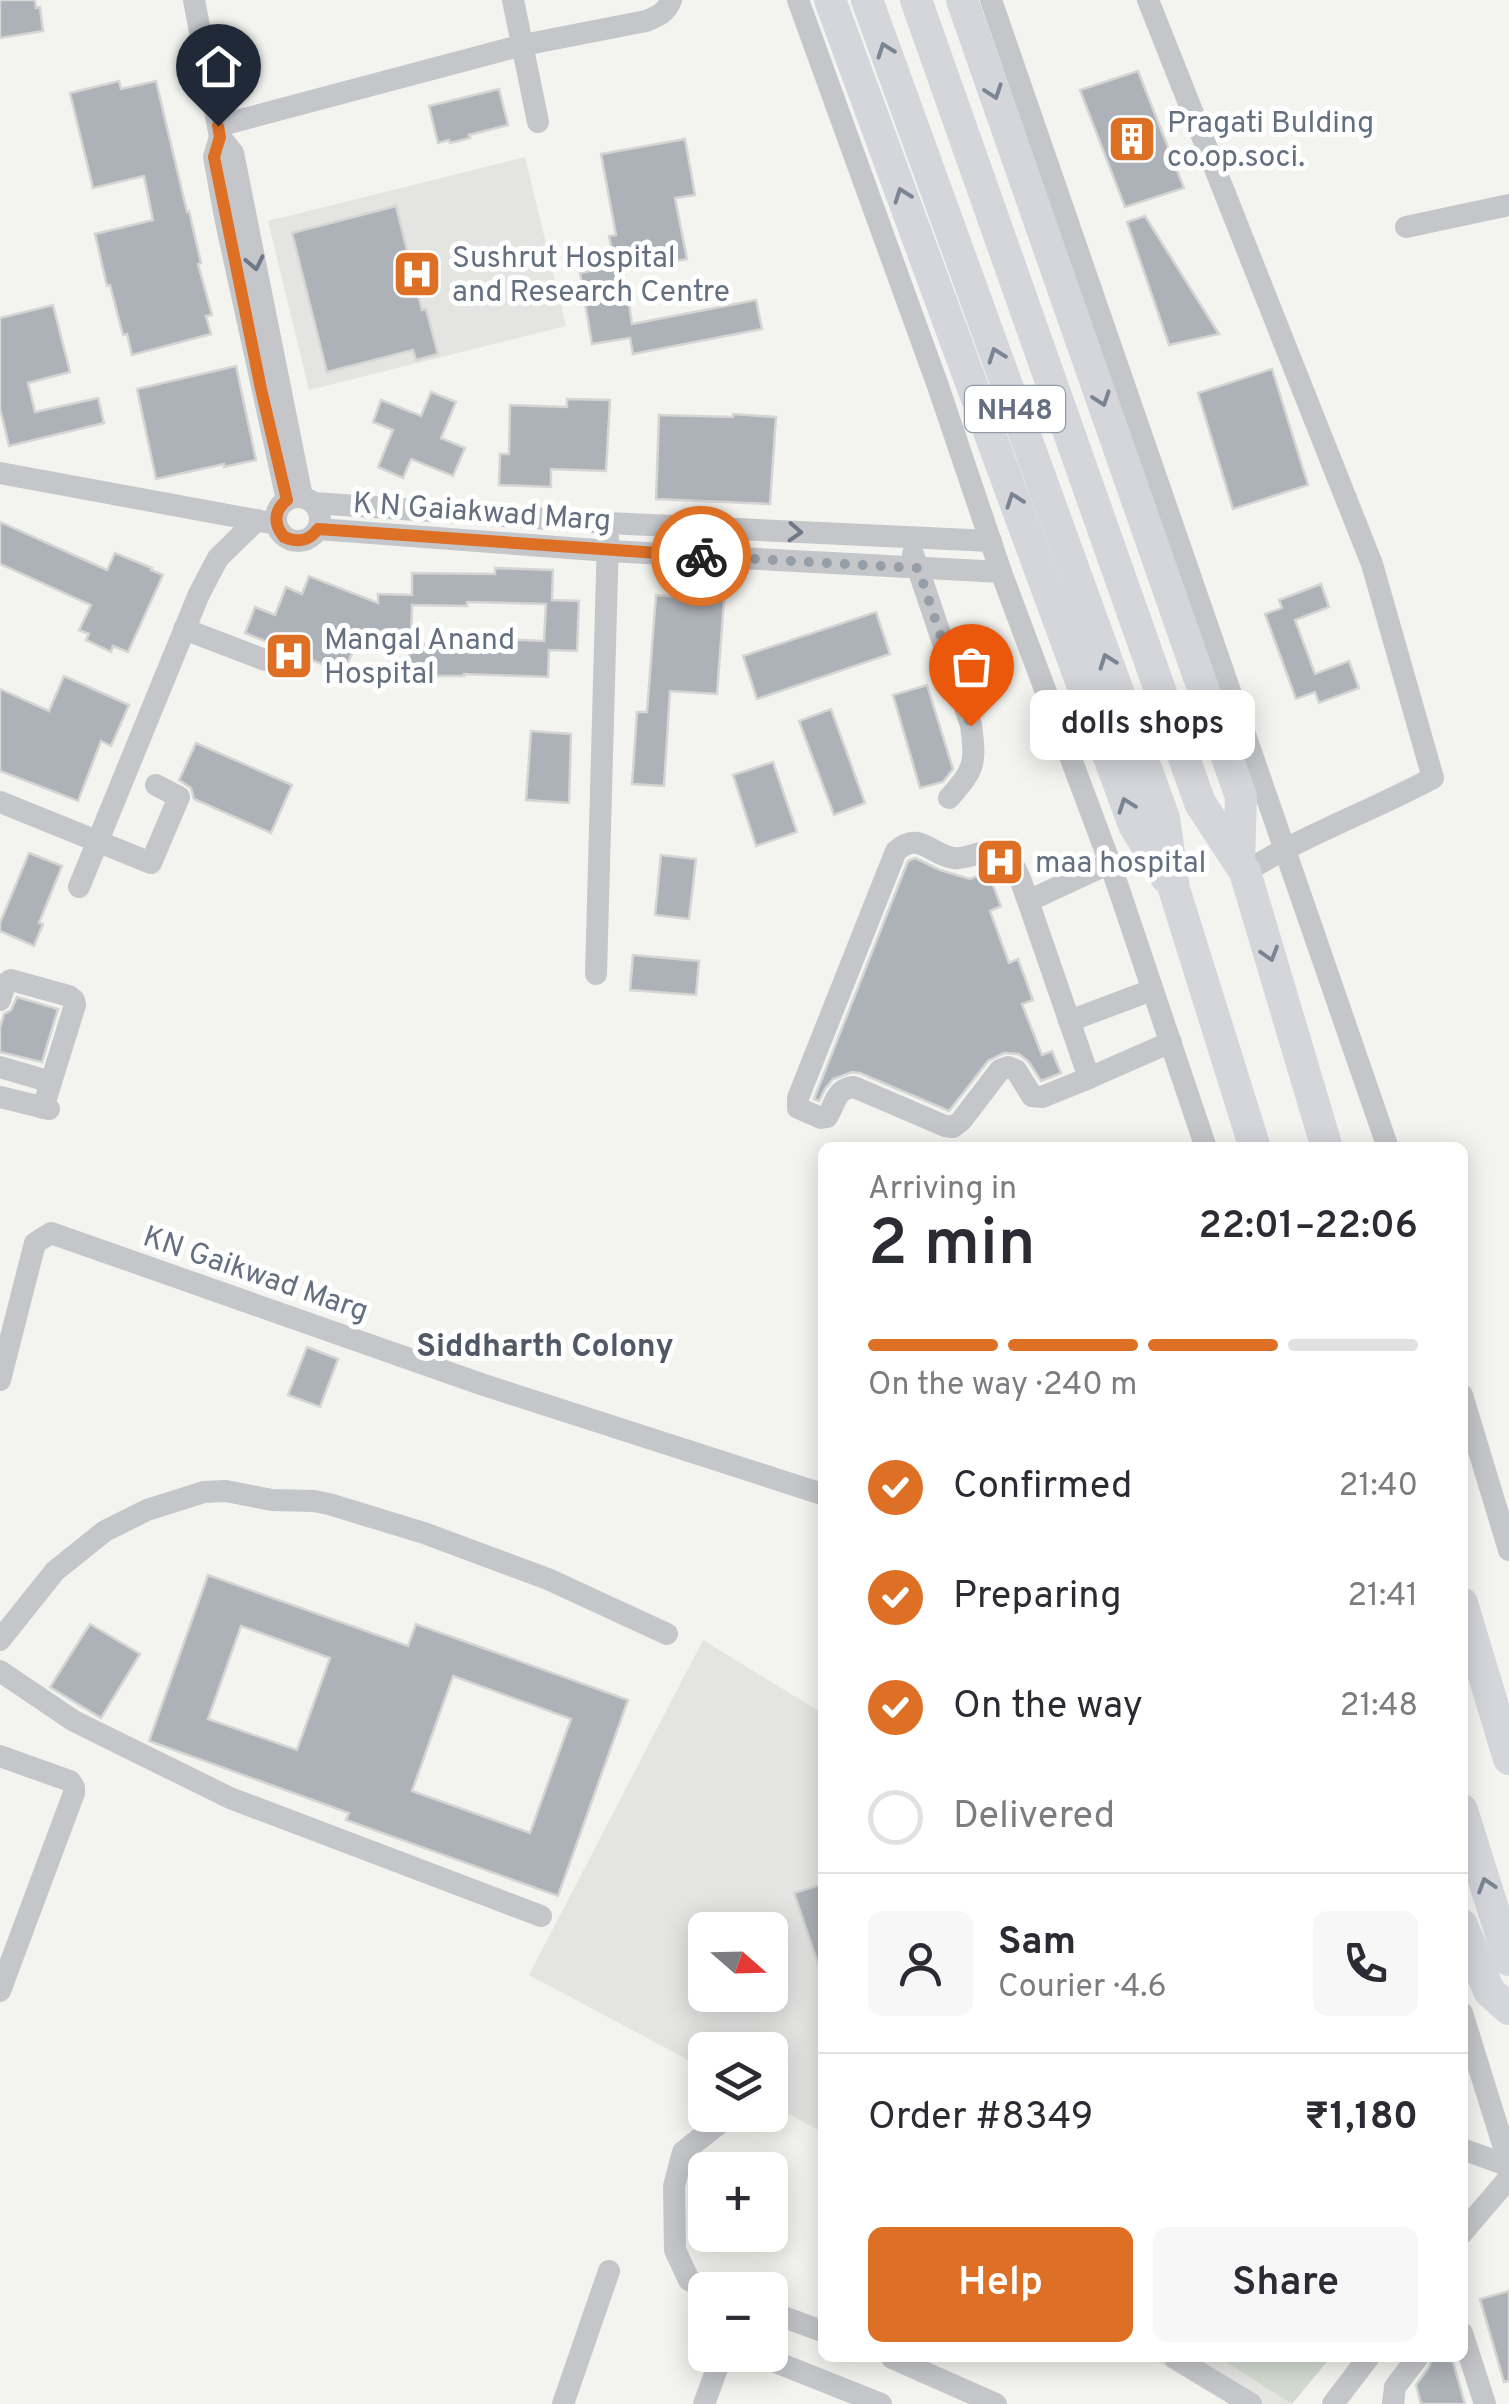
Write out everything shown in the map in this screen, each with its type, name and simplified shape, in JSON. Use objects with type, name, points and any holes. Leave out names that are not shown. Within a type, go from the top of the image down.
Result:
[{"type":"highway","points":[[830,0],[1134,825],[1174,889]]},
{"type":"highway","name":"NH48","points":[[866,0],[1164,818],[1174,889],[1253,1142]]},
{"type":"highway","name":"NH48","points":[[916,0],[1200,803],[1242,867],[1325,1142]]},
{"type":"highway","points":[[962,0],[1241,797],[1242,867]]},
{"type":"highway","points":[[1468,1623],[1509,1758]]},
{"type":"highway","points":[[1468,1829],[1509,1960]]},
{"type":"highway","points":[[1468,1940],[1489,1991],[1509,2009]]},
{"type":"street","points":[[0,473],[267,522],[284,537],[299,541],[313,536],[318,529],[320,516],[301,500],[271,387],[236,220],[233,153],[219,131],[194,0]]},
{"type":"street","points":[[513,0],[538,122]]},
{"type":"street","points":[[219,131],[522,45],[646,21],[660,15],[671,0]]},
{"type":"street","points":[[798,0],[1110,862],[1204,1142]]},
{"type":"street","points":[[991,0],[1386,1142]]},
{"type":"street","points":[[1148,0],[1372,564],[1433,778],[1376,808],[1242,867]]},
{"type":"street","points":[[1406,227],[1509,205]]},
{"type":"street","points":[[78,887],[184,629],[218,558],[278,510],[301,500]]},
{"type":"street","name":"K N Gaiakwad Marg","points":[[301,500],[608,523],[991,541]]},
{"type":"street","points":[[596,974],[608,523]]},
{"type":"street","points":[[723,557],[725,528]]},
{"type":"street","name":"K N Gaiakwad Marg","points":[[318,529],[609,551],[1002,572]]},
{"type":"street","points":[[907,537],[971,726],[971,772],[949,798]]},
{"type":"street","points":[[184,629],[265,660]]},
{"type":"street","points":[[0,802],[152,863],[180,798],[156,785]]},
{"type":"street","points":[[1089,1078],[1012,862],[991,850],[951,858],[920,842],[905,843],[896,851],[798,1098],[798,1108],[827,1117],[836,1096],[844,1088],[854,1087],[953,1127],[1000,1070],[1016,1070],[1032,1096],[1042,1097],[1089,1078],[1171,1042]]},
{"type":"street","points":[[1028,901],[1110,862]]},
{"type":"street","points":[[0,1000],[5,984],[11,980],[74,1000],[46,1108],[0,1096]]},
{"type":"street","points":[[1069,1021],[1152,990]]},
{"type":"street","points":[[0,1067],[51,1082]]},
{"type":"street","name":"KN Gaikwad Marg","points":[[0,1380],[35,1243],[52,1233],[481,1384],[818,1493]]},
{"type":"street","points":[[1468,1415],[1509,1550]]},
{"type":"street","points":[[0,1640],[55,1570],[105,1531],[147,1510],[204,1492],[226,1491],[272,1500],[314,1501],[424,1533],[548,1579],[667,1634]]},
{"type":"street","points":[[0,1671],[74,1721],[230,1798],[541,1916]]},
{"type":"street","points":[[0,1756],[63,1778],[74,1787],[0,1991]]},
{"type":"street","points":[[1468,2032],[1509,2165]]},
{"type":"street","points":[[688,2278],[675,2250],[674,2186],[683,2152],[708,2132]]},
{"type":"street","points":[[1468,2151],[1509,2165]]},
{"type":"street","points":[[1468,2226],[1509,2178]]},
{"type":"street","points":[[564,2404],[609,2271]]},
{"type":"street","points":[[788,2319],[818,2330]]},
{"type":"street","points":[[1468,2352],[1485,2404]]},
{"type":"street","points":[[901,2362],[996,2404]]},
{"type":"street","points":[[1182,2362],[1252,2404]]},
{"type":"street","points":[[1338,2402],[1365,2362]]},
{"type":"street","points":[[1368,2362],[1394,2395],[1415,2362]]},
{"type":"street","points":[[788,2367],[881,2404]]},
{"type":"street","points":[[704,2404],[716,2372]]},
{"type":"shaded area","name":"Sushrut Hospital and Research Centre","points":[[525,157],[566,326],[309,390],[268,221]]},
{"type":"shaded area","points":[[703,1640],[818,1711],[818,2130],[788,2114],[788,2032],[688,2032],[688,2060],[529,1975]]},
{"type":"shaded area","points":[[1159,2362],[1225,2362],[1292,2404],[1229,2404]]},
{"type":"shaded area","points":[[1225,2362],[1327,2362],[1292,2404]]},
{"type":"building","points":[[0,0],[35,0],[36,8],[40,7],[43,31],[0,38]]},
{"type":"building","name":"Pragati Bulding co.op.soci.","points":[[1138,71],[1184,188],[1125,207],[1080,90]]},
{"type":"building","points":[[119,81],[121,89],[156,81],[212,315],[206,316],[211,334],[132,355],[110,285],[107,286],[95,234],[153,220],[144,176],[93,188],[70,93]]},
{"type":"building","points":[[499,89],[508,125],[469,135],[470,138],[438,143],[429,106]]},
{"type":"building","points":[[685,139],[695,195],[675,198],[687,259],[624,271],[632,324],[756,300],[762,329],[633,354],[630,338],[592,344],[580,273],[615,266],[609,236],[616,235],[601,154]]},
{"type":"building","points":[[396,206],[422,310],[426,309],[438,354],[416,360],[413,350],[327,372],[292,233]]},
{"type":"building","points":[[1145,216],[1219,334],[1169,345],[1127,222]]},
{"type":"building","points":[[53,305],[70,372],[28,383],[35,412],[98,398],[104,423],[9,446],[0,408],[0,318]]},
{"type":"building","points":[[236,366],[256,460],[156,479],[137,389]]},
{"type":"building","points":[[1272,369],[1308,485],[1233,509],[1198,393]]},
{"type":"building","points":[[431,392],[456,402],[441,438],[465,448],[453,476],[411,459],[403,478],[378,467],[393,430],[373,422],[381,400],[421,416]]},
{"type":"building","points":[[567,399],[610,400],[606,471],[551,469],[551,487],[499,485],[500,454],[509,454],[510,405],[567,407]]},
{"type":"building","points":[[659,415],[776,417],[770,504],[656,499]]},
{"type":"building","points":[[0,522],[107,570],[115,553],[163,575],[128,652],[113,646],[111,652],[86,640],[89,634],[79,630],[91,605],[0,564]]},
{"type":"building","points":[[495,568],[553,570],[552,600],[579,601],[577,651],[549,650],[548,677],[409,676],[409,644],[494,645],[494,639],[544,641],[546,604],[412,605],[411,640],[358,638],[344,673],[245,633],[255,607],[275,615],[286,587],[302,594],[309,576],[378,603],[378,594],[412,595],[412,573],[495,574]]},
{"type":"building","points":[[1321,584],[1329,607],[1295,620],[1315,674],[1349,661],[1359,688],[1319,703],[1315,692],[1296,699],[1265,614],[1282,608],[1279,600]]},
{"type":"building","points":[[656,595],[724,600],[717,694],[670,691],[664,786],[632,784],[637,712],[647,712]]},
{"type":"building","points":[[876,612],[890,654],[757,699],[743,656]]},
{"type":"building","points":[[64,676],[129,705],[111,746],[101,741],[78,801],[0,771],[0,689],[49,711]]},
{"type":"building","points":[[927,685],[953,769],[943,782],[920,788],[893,695]]},
{"type":"building","points":[[831,709],[865,803],[834,815],[799,721]]},
{"type":"building","points":[[531,731],[571,734],[569,803],[526,800]]},
{"type":"building","points":[[196,743],[292,785],[271,833],[194,799],[191,788],[179,780]]},
{"type":"building","points":[[773,762],[797,832],[756,846],[733,775]]},
{"type":"building","points":[[29,853],[62,866],[34,946],[0,931]]},
{"type":"building","points":[[661,855],[696,859],[689,919],[655,915]]},
{"type":"building","points":[[915,858],[970,879],[988,872],[1001,906],[990,911],[1009,963],[1018,959],[1033,1000],[1022,1004],[1042,1055],[1052,1051],[1061,1073],[1041,1081],[1019,1054],[1004,1053],[988,1061],[949,1111],[852,1072],[833,1079],[819,1101],[814,1099],[908,861]]},
{"type":"building","points":[[633,955],[699,961],[696,995],[630,990]]},
{"type":"building","points":[[17,997],[58,1009],[42,1062],[0,1052],[4,1014],[11,1010]]},
{"type":"building","points":[[307,1347],[338,1359],[320,1407],[288,1395]]},
{"type":"building","points":[[208,1575],[408,1646],[416,1624],[628,1700],[558,1896],[346,1820],[349,1813],[149,1741]],"holes":[[[241,1626],[330,1658],[297,1750],[208,1719]],[[453,1676],[571,1719],[530,1833],[412,1791]]]},
{"type":"building","points":[[90,1624],[140,1654],[101,1718],[50,1687]]},
{"type":"building","points":[[818,1885],[818,1964],[794,1893]]},
{"type":"building","points":[[1509,2291],[1509,2381],[1504,2382],[1480,2299]]},
{"type":"building","points":[[1431,2362],[1453,2362],[1465,2404],[1421,2404],[1416,2385]]},
{"type":"way so far","points":[[701,556],[918,568],[971,726]]},
{"type":"place","name":"Pragati Bulding co.op.soci.","points":[[1132,139]]},
{"type":"place","name":"Sushrut Hospital and Research Centre","points":[[417,274]]},
{"type":"place","name":"Mangal Anand Hospital","points":[[289,656]]},
{"type":"place","name":"dolls shops","points":[[971,726]]},
{"type":"place","name":"maa hospital","points":[[1000,862]]},
{"type":"district","name":"Siddharth Colony","points":[[545,1345]]},
{"type":"route","points":[[218,126],[220,137],[214,157],[287,500],[276,517],[284,537],[306,540],[318,529],[701,556]]}]
